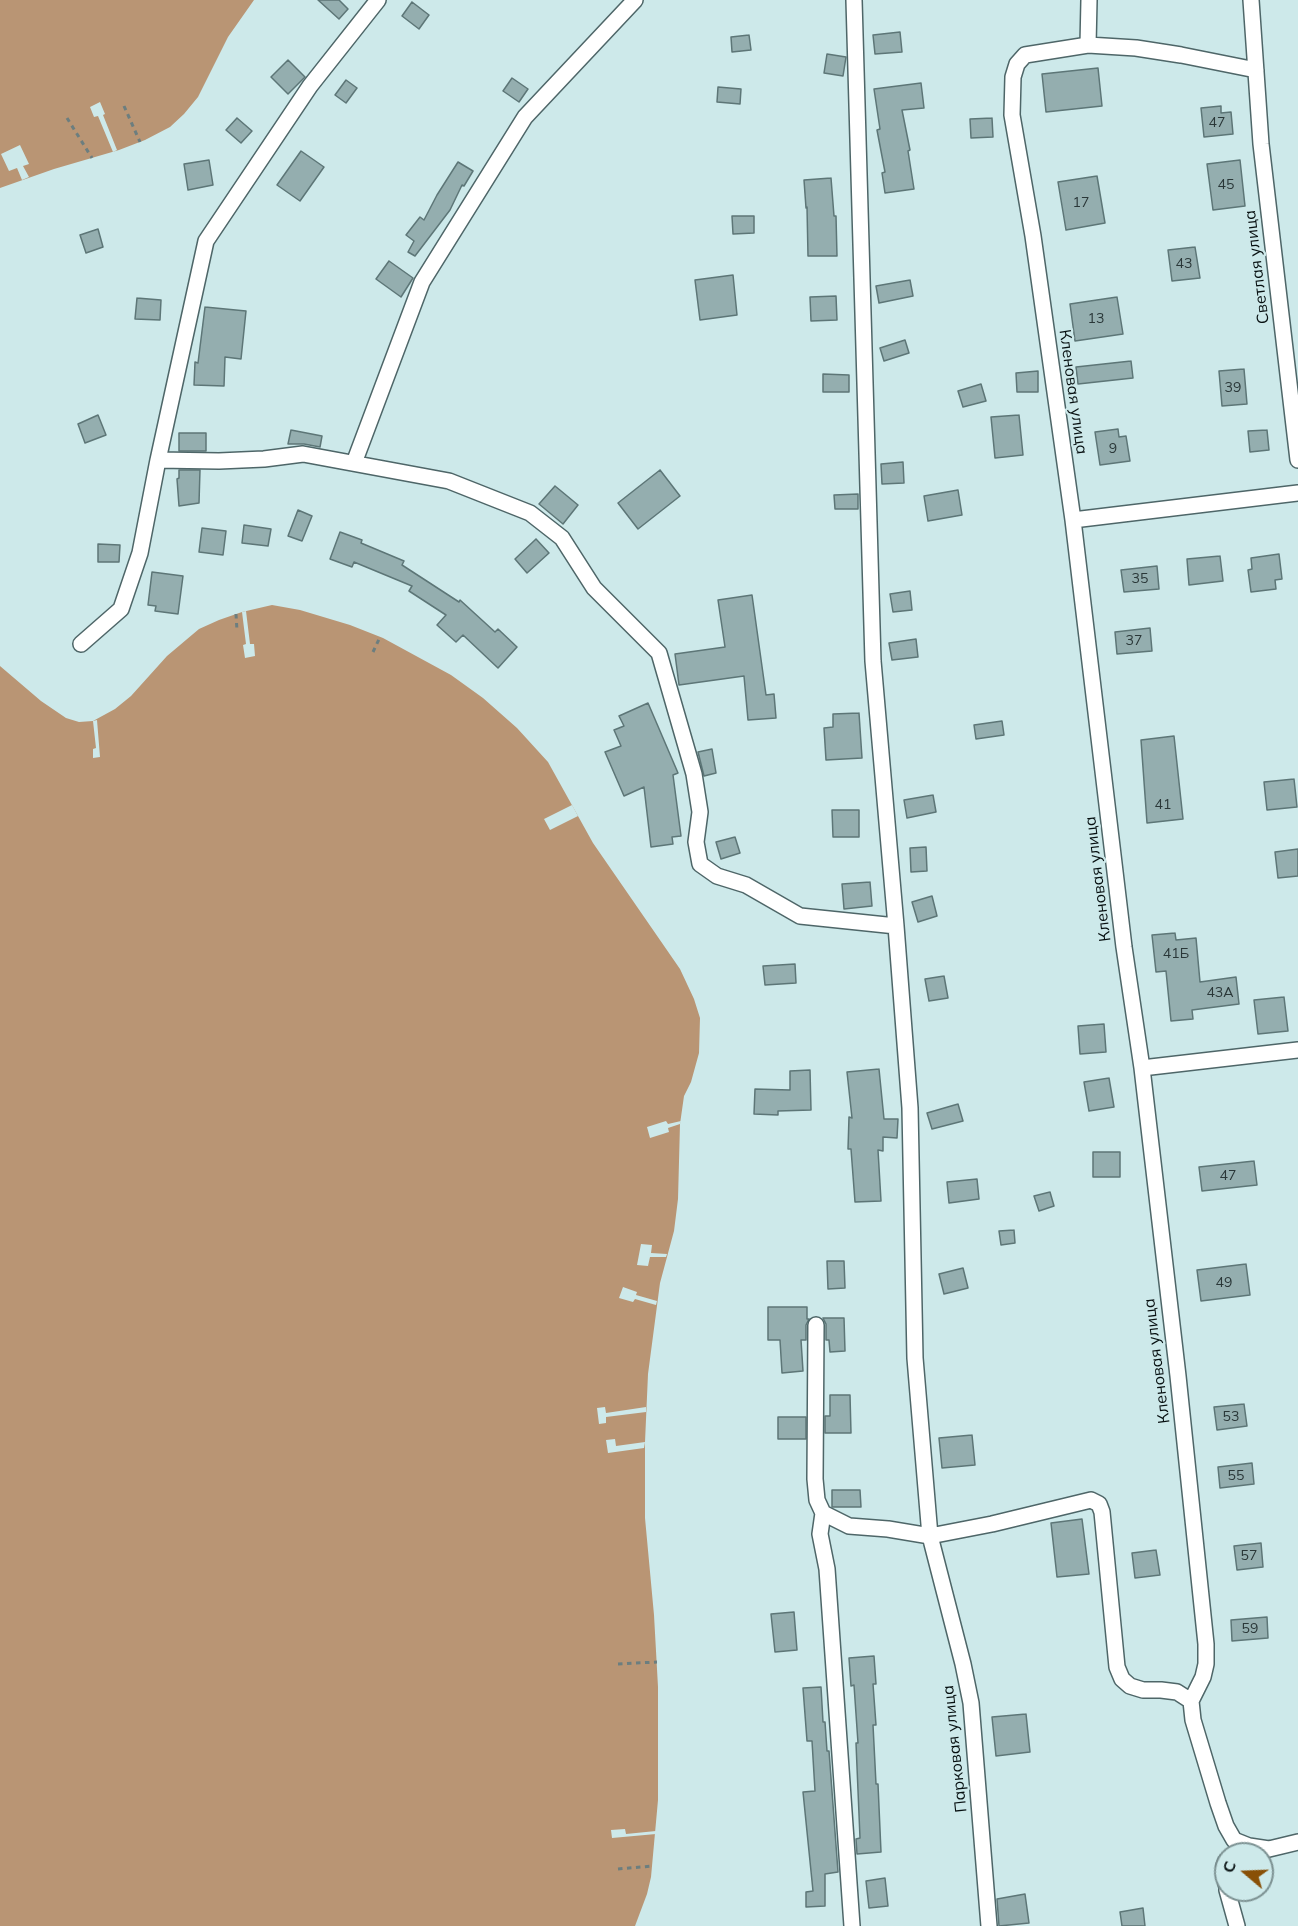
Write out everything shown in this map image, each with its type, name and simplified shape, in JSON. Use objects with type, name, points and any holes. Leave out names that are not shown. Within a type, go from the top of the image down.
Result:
[{"type":"street","points":[[81,644],[121,609],[140,553],[206,241],[310,86],[378,0]]},
{"type":"street","points":[[354,463],[422,282],[525,117],[635,0]]},
{"type":"street","name":"Парковая улица","points":[[854,0],[873,661],[910,1108],[915,1358],[930,1536],[971,1703],[989,1926]]},
{"type":"street","points":[[1089,0],[1088,45],[1148,50],[1256,70]]},
{"type":"street","name":"Светлая улица","points":[[1251,0],[1261,144],[1298,460]]},
{"type":"street","name":"Кленовая улица","points":[[1088,45],[1025,55],[1017,64],[1013,77],[1012,115],[1033,236],[1073,520],[1178,1376],[1206,1644],[1206,1664],[1203,1677],[1191,1701]]},
{"type":"street","points":[[158,460],[219,461],[303,454],[458,484],[530,513],[562,538],[594,588],[659,652],[694,774],[700,812],[696,842],[700,864],[717,876],[746,885],[800,916],[896,926]]},
{"type":"street","points":[[1073,520],[1298,493]]},
{"type":"street","points":[[1142,1068],[1298,1050]]},
{"type":"street","points":[[816,1325],[815,1479],[817,1500],[823,1513],[820,1534],[827,1569],[852,1926]]},
{"type":"street","points":[[823,1513],[849,1526],[888,1528],[930,1536],[992,1524],[1054,1507],[1091,1500],[1099,1504],[1102,1512],[1117,1667],[1122,1679],[1130,1686],[1143,1690],[1177,1692],[1191,1701],[1193,1720],[1230,1842]]},
{"type":"street","points":[[1274,1848],[1298,1842]]},
{"type":"street","points":[[1230,1902],[1237,1926]]},
{"type":"path","points":[[124,106],[140,142]]},
{"type":"path","points":[[67,118],[92,158]]},
{"type":"path","points":[[236,614],[237,631]]},
{"type":"path","points":[[373,652],[380,637]]},
{"type":"path","points":[[618,1664],[657,1662]]},
{"type":"path","points":[[618,1869],[652,1866]]},
{"type":"shaded area","points":[[0,0],[254,0],[228,37],[198,97],[170,127],[119,150],[0,188]]},
{"type":"shaded area","points":[[272,605],[300,610],[383,638],[451,675],[483,698],[517,728],[548,762],[593,843],[680,969],[700,1018],[699,1053],[691,1082],[684,1096],[680,1124],[678,1199],[674,1231],[660,1283],[648,1374],[645,1518],[658,1687],[658,1800],[651,1877],[635,1926],[0,1926],[0,666],[41,701],[66,718],[79,722],[93,721],[115,709],[131,696],[167,656],[199,629],[242,612]]},
{"type":"pier","points":[[100,102],[117,150],[113,152],[98,116],[94,117],[90,107]]},
{"type":"pier","points":[[20,145],[29,164],[23,166],[29,177],[22,180],[17,168],[9,171],[1,154]]},
{"type":"pier","points":[[246,611],[250,644],[254,644],[255,656],[245,658],[243,645],[246,644],[242,612]]},
{"type":"pier","points":[[97,720],[100,757],[93,758],[93,749],[96,748],[93,721]]},
{"type":"pier","points":[[572,805],[578,816],[550,830],[544,819]]},
{"type":"pier","points":[[666,1121],[668,1124],[681,1121],[680,1124],[668,1128],[669,1132],[650,1138],[647,1127]]},
{"type":"pier","points":[[641,1244],[652,1245],[651,1253],[667,1254],[666,1257],[650,1257],[648,1266],[637,1265]]},
{"type":"pier","points":[[623,1287],[637,1292],[636,1295],[657,1301],[656,1305],[635,1299],[633,1302],[619,1298]]},
{"type":"pier","points":[[605,1407],[606,1413],[646,1407],[646,1412],[606,1417],[606,1423],[599,1424],[597,1408]]},
{"type":"pier","points":[[615,1439],[616,1446],[645,1442],[644,1448],[608,1453],[606,1440]]},
{"type":"pier","points":[[625,1829],[626,1834],[656,1831],[656,1834],[612,1838],[611,1830]]},
{"type":"building","points":[[318,0],[339,0],[348,9],[339,19]]},
{"type":"building","points":[[412,2],[429,15],[419,29],[402,16]]},
{"type":"building","points":[[900,32],[902,52],[875,54],[873,35]]},
{"type":"building","points":[[749,35],[751,50],[732,52],[731,37]]},
{"type":"building","points":[[827,54],[846,57],[843,76],[824,73]]},
{"type":"building","points":[[288,60],[305,77],[288,94],[271,77]]},
{"type":"building","points":[[1098,68],[1102,106],[1046,112],[1042,74]]},
{"type":"building","points":[[512,78],[528,89],[519,102],[503,91]]},
{"type":"building","points":[[346,80],[357,88],[346,103],[335,95]]},
{"type":"building","points":[[921,83],[924,108],[902,110],[910,150],[908,151],[914,189],[885,193],[882,173],[885,172],[877,130],[880,129],[874,89]]},
{"type":"building","points":[[718,87],[741,89],[740,104],[717,102]]},
{"type":"building","points":[[1221,106],[1221,113],[1231,112],[1233,134],[1204,137],[1201,108]]},
{"type":"building","points":[[237,118],[252,131],[241,143],[226,130]]},
{"type":"building","points":[[992,118],[993,137],[971,138],[970,119]]},
{"type":"building","points":[[301,151],[324,167],[300,201],[277,185]]},
{"type":"building","points":[[209,160],[213,185],[188,190],[184,164]]},
{"type":"building","points":[[1240,160],[1245,206],[1213,210],[1207,164]]},
{"type":"building","points":[[458,162],[473,171],[464,186],[462,185],[450,210],[415,256],[408,252],[414,241],[406,235],[420,217],[424,220]]},
{"type":"building","points":[[1097,176],[1105,223],[1066,230],[1058,182]]},
{"type":"building","points":[[831,178],[834,216],[836,216],[837,256],[808,256],[804,180]]},
{"type":"building","points":[[732,216],[754,216],[754,233],[733,234]]},
{"type":"building","points":[[98,229],[103,247],[86,253],[80,235]]},
{"type":"building","points":[[1195,247],[1200,278],[1172,281],[1168,250]]},
{"type":"building","points":[[389,261],[413,278],[401,297],[376,279]]},
{"type":"building","points":[[733,275],[737,315],[700,320],[695,280]]},
{"type":"building","points":[[910,280],[913,296],[879,303],[876,286]]},
{"type":"building","points":[[836,296],[837,320],[811,321],[810,297]]},
{"type":"building","points":[[1117,297],[1123,334],[1075,341],[1070,304]]},
{"type":"building","points":[[137,298],[161,300],[160,320],[135,319]]},
{"type":"building","points":[[205,307],[246,311],[241,359],[225,357],[224,386],[194,385],[195,362],[198,363]]},
{"type":"building","points":[[905,340],[909,353],[884,361],[880,348]]},
{"type":"building","points":[[1131,361],[1133,378],[1078,384],[1076,367]]},
{"type":"building","points":[[1244,369],[1247,404],[1222,406],[1219,371]]},
{"type":"building","points":[[1038,371],[1038,392],[1017,392],[1016,373]]},
{"type":"building","points":[[823,374],[849,375],[849,392],[823,392]]},
{"type":"building","points":[[981,384],[986,401],[963,407],[958,391]]},
{"type":"building","points":[[98,415],[106,435],[85,443],[78,424]]},
{"type":"building","points":[[1019,415],[1023,455],[995,458],[991,417]]},
{"type":"building","points":[[1118,429],[1119,437],[1126,436],[1130,461],[1100,465],[1095,432]]},
{"type":"building","points":[[291,430],[322,436],[320,447],[288,444]]},
{"type":"building","points":[[1267,430],[1269,450],[1250,452],[1248,431]]},
{"type":"building","points":[[179,433],[206,433],[206,451],[179,451]]},
{"type":"building","points":[[903,462],[904,483],[882,484],[881,464]]},
{"type":"building","points":[[179,470],[200,470],[199,503],[179,506],[177,479]]},
{"type":"building","points":[[660,470],[680,496],[638,529],[618,503]]},
{"type":"building","points":[[555,486],[578,505],[563,524],[539,504]]},
{"type":"building","points":[[958,490],[962,515],[928,521],[924,496]]},
{"type":"building","points":[[858,494],[858,509],[835,509],[834,495]]},
{"type":"building","points":[[298,510],[312,516],[302,541],[288,536]]},
{"type":"building","points":[[244,525],[271,529],[268,546],[242,543]]},
{"type":"building","points":[[202,528],[226,531],[223,555],[199,552]]},
{"type":"building","points":[[340,532],[404,561],[402,565],[459,602],[460,600],[495,632],[498,629],[517,647],[498,668],[463,635],[456,642],[437,625],[446,615],[409,591],[412,586],[354,562],[352,567],[330,559]]},
{"type":"building","points":[[536,539],[549,553],[527,573],[515,559]]},
{"type":"building","points":[[98,544],[120,545],[119,562],[98,562]]},
{"type":"building","points":[[1279,554],[1282,579],[1275,580],[1276,589],[1251,592],[1248,570],[1252,569],[1251,558]]},
{"type":"building","points":[[1220,556],[1223,581],[1189,585],[1187,559]]},
{"type":"building","points":[[1157,566],[1159,589],[1124,592],[1121,570]]},
{"type":"building","points":[[152,572],[183,576],[178,614],[155,611],[156,606],[148,605]]},
{"type":"building","points":[[910,591],[912,610],[893,612],[890,594]]},
{"type":"building","points":[[752,595],[766,695],[774,694],[776,718],[748,720],[744,676],[679,685],[675,654],[725,647],[718,600]]},
{"type":"building","points":[[1150,628],[1152,651],[1117,654],[1115,632]]},
{"type":"building","points":[[916,639],[918,657],[892,660],[889,643]]},
{"type":"building","points":[[648,703],[678,773],[673,775],[681,836],[672,837],[673,844],[651,847],[644,787],[624,796],[605,752],[621,746],[614,730],[624,726],[619,716]]},
{"type":"building","points":[[859,713],[862,758],[826,760],[824,728],[833,727],[833,714]]},
{"type":"building","points":[[1002,721],[1004,735],[976,739],[974,725]]},
{"type":"building","points":[[1174,736],[1183,819],[1147,823],[1141,740]]},
{"type":"building","points":[[712,749],[716,773],[704,776],[698,752]]},
{"type":"building","points":[[1294,779],[1297,807],[1267,810],[1264,782]]},
{"type":"building","points":[[933,795],[936,812],[907,818],[904,800]]},
{"type":"building","points":[[832,810],[859,810],[859,837],[833,837]]},
{"type":"building","points":[[735,837],[740,853],[721,859],[716,842]]},
{"type":"building","points":[[926,847],[927,871],[911,872],[910,848]]},
{"type":"building","points":[[1298,849],[1298,876],[1278,878],[1275,852]]},
{"type":"building","points":[[870,882],[872,906],[844,909],[842,884]]},
{"type":"building","points":[[932,896],[937,916],[918,922],[912,902]]},
{"type":"building","points":[[1175,933],[1176,940],[1196,938],[1200,982],[1236,977],[1239,1004],[1192,1010],[1193,1019],[1171,1021],[1166,971],[1156,972],[1152,935]]},
{"type":"building","points":[[795,964],[796,983],[765,985],[763,966]]},
{"type":"building","points":[[944,976],[948,998],[929,1001],[925,979]]},
{"type":"building","points":[[1284,997],[1288,1031],[1258,1034],[1254,1000]]},
{"type":"building","points":[[1104,1024],[1106,1052],[1080,1054],[1078,1026]]},
{"type":"building","points":[[879,1069],[884,1119],[898,1119],[897,1138],[883,1137],[883,1151],[878,1150],[881,1201],[855,1202],[851,1149],[848,1149],[849,1117],[852,1118],[847,1072]]},
{"type":"building","points":[[810,1070],[811,1110],[778,1111],[778,1115],[754,1114],[755,1089],[790,1090],[790,1071]]},
{"type":"building","points":[[1109,1078],[1114,1107],[1089,1111],[1084,1082]]},
{"type":"building","points":[[958,1104],[963,1121],[932,1129],[927,1113]]},
{"type":"building","points":[[1093,1152],[1120,1152],[1120,1177],[1093,1177]]},
{"type":"building","points":[[1254,1161],[1257,1185],[1202,1191],[1199,1167]]},
{"type":"building","points":[[977,1179],[979,1199],[949,1203],[947,1182]]},
{"type":"building","points":[[1050,1192],[1054,1206],[1039,1211],[1034,1196]]},
{"type":"building","points":[[1014,1230],[1015,1243],[1001,1245],[999,1231]]},
{"type":"building","points":[[827,1261],[844,1261],[845,1288],[828,1289]]},
{"type":"building","points":[[1246,1264],[1250,1295],[1201,1301],[1197,1270]]},
{"type":"building","points":[[963,1268],[968,1288],[944,1294],[939,1274]]},
{"type":"building","points":[[768,1307],[807,1307],[807,1319],[809,1319],[806,1325],[806,1340],[801,1340],[803,1371],[782,1373],[780,1340],[768,1340]]},
{"type":"building","points":[[823,1318],[844,1318],[845,1351],[830,1352]]},
{"type":"building","points":[[830,1395],[850,1395],[851,1433],[825,1433],[825,1416],[830,1416]]},
{"type":"building","points":[[1244,1404],[1247,1426],[1217,1430],[1214,1407]]},
{"type":"building","points":[[778,1417],[806,1417],[806,1439],[778,1439]]},
{"type":"building","points":[[972,1435],[975,1465],[942,1468],[939,1438]]},
{"type":"building","points":[[1252,1463],[1254,1484],[1220,1488],[1218,1467]]},
{"type":"building","points":[[832,1490],[860,1490],[861,1507],[832,1507]]},
{"type":"building","points":[[1082,1519],[1089,1574],[1057,1577],[1051,1523]]},
{"type":"building","points":[[1261,1543],[1263,1567],[1237,1570],[1234,1546]]},
{"type":"building","points":[[1156,1550],[1160,1575],[1135,1578],[1132,1553]]},
{"type":"building","points":[[794,1612],[797,1650],[775,1652],[771,1614]]},
{"type":"building","points":[[1267,1617],[1268,1638],[1232,1641],[1231,1620]]},
{"type":"building","points":[[874,1656],[876,1684],[873,1684],[876,1725],[873,1725],[881,1852],[857,1854],[856,1839],[860,1838],[856,1743],[858,1743],[854,1685],[851,1686],[849,1658]]},
{"type":"building","points":[[821,1687],[823,1722],[825,1722],[827,1751],[829,1751],[838,1872],[825,1874],[825,1906],[806,1907],[806,1892],[813,1891],[803,1792],[815,1791],[812,1741],[807,1741],[803,1688]]},
{"type":"building","points":[[1026,1714],[1030,1752],[996,1756],[992,1717]]},
{"type":"building","points":[[885,1878],[888,1906],[869,1908],[866,1881]]},
{"type":"building","points":[[1025,1894],[1029,1923],[999,1926],[997,1899]]},
{"type":"building","points":[[1143,1908],[1145,1926],[1122,1926],[1120,1912]]}]
